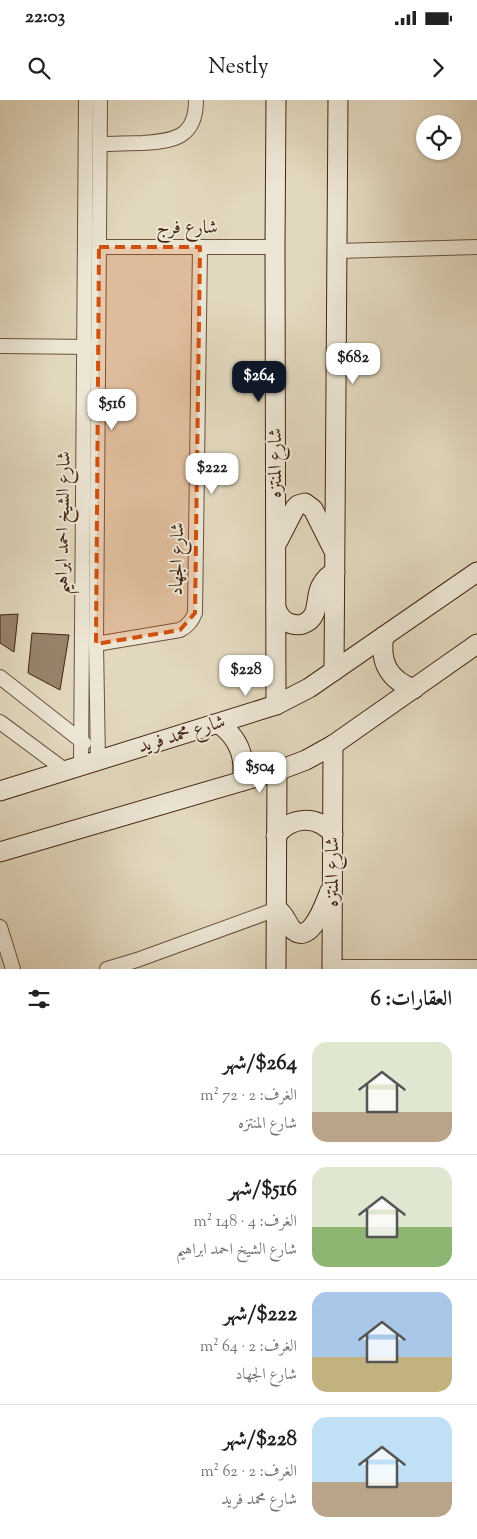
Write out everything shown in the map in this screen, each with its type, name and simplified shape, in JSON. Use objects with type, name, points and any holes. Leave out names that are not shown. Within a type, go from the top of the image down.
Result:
[{"type":"street","name":"شارع الشيخ احمد ابراهيم","points":[[80,739],[86,100]]},
{"type":"street","name":"شارع الشيخ احمد ابراهيم","points":[[82,766],[96,644],[100,100]]},
{"type":"street","points":[[100,144],[165,142],[177,138],[187,131],[194,120],[196,100]]},
{"type":"street","name":"شارع المنتزه","points":[[276,100],[276,706]]},
{"type":"street","points":[[334,671],[338,100]]},
{"type":"street","name":"شارع فرج","points":[[99,247],[275,247]]},
{"type":"street","name":"شارع الجهاد","points":[[96,644],[180,630],[187,626],[195,613],[200,247]]},
{"type":"street","points":[[338,251],[477,247]]},
{"type":"street","points":[[0,346],[98,348]]},
{"type":"street","points":[[276,544],[295,508],[298,504],[306,503],[313,509],[335,552]]},
{"type":"street","points":[[276,608],[281,618],[290,624],[306,623],[311,619],[316,610],[321,584],[329,575],[335,572]]},
{"type":"street","name":"شارع محمد فريد","points":[[0,791],[276,706],[301,693],[334,671],[477,572]]},
{"type":"street","points":[[384,636],[382,652],[386,667],[395,679],[414,689]]},
{"type":"street","points":[[0,852],[277,771],[306,760],[333,745],[477,644]]},
{"type":"street","points":[[0,677],[80,739],[82,766]]},
{"type":"street","points":[[0,722],[82,766]]},
{"type":"street","points":[[219,724],[233,736],[242,753],[244,762],[242,781]]},
{"type":"street","name":"شارع المنتزه","points":[[332,968],[333,745]]},
{"type":"street","points":[[276,969],[277,771]]},
{"type":"street","points":[[276,836],[291,823],[305,820],[311,820],[323,825],[333,834]]},
{"type":"street","points":[[276,909],[280,911],[294,930],[308,932],[314,926],[333,886]]},
{"type":"street","points":[[107,969],[138,964],[276,909]]},
{"type":"street","points":[[0,927],[13,969]]},
{"type":"street","points":[[332,968],[477,966]]},
{"type":"highlighted area","points":[[99,247],[200,247],[195,613],[180,630],[96,644]]},
{"type":"building","points":[[18,614],[14,652],[0,643],[0,615]]},
{"type":"building","points":[[32,633],[69,635],[60,690],[28,673]]}]
